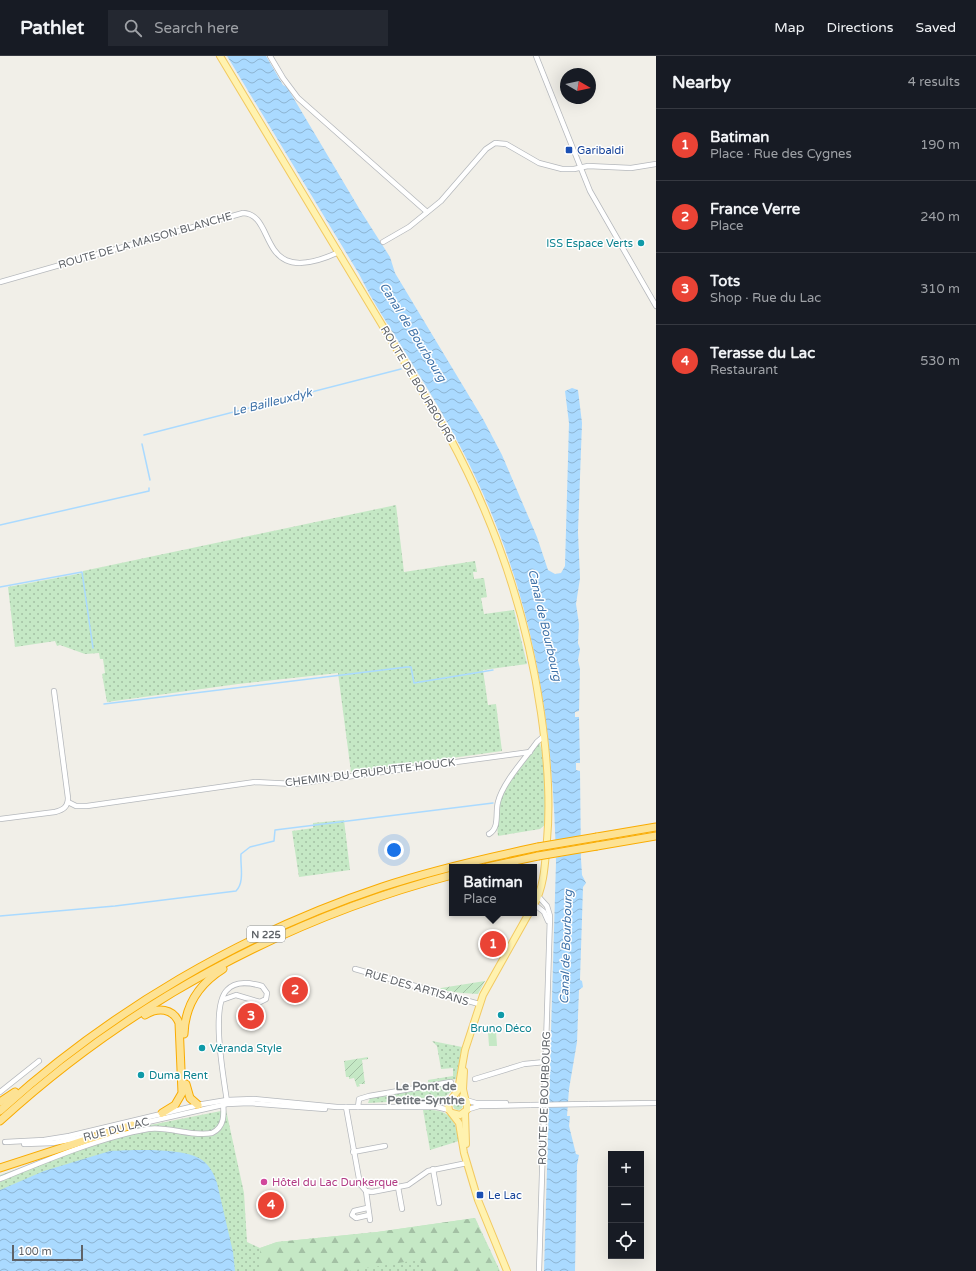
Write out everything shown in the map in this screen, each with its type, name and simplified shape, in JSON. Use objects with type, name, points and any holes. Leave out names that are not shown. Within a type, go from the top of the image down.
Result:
[{"type":"highway","name":"N 225","points":[[462,864],[538,847],[656,827]]},
{"type":"highway","points":[[501,864],[538,856],[656,836]]},
{"type":"highway","name":"N 225","points":[[0,1111],[46,1071],[94,1034],[161,990],[210,962],[274,930],[336,904],[388,885],[449,867]]},
{"type":"highway","name":"N 225","points":[[0,1121],[75,1059],[126,1022],[219,966],[279,937],[358,905],[449,876]]},
{"type":"highway","points":[[177,1110],[185,1098],[185,1026],[188,1010],[195,994],[215,974],[279,937]]},
{"type":"highway","points":[[75,1059],[149,1013],[160,1009],[171,1012],[180,1024],[182,1093],[175,1105],[163,1115]]},
{"type":"highway","points":[[0,1102],[46,1071]]},
{"type":"highway","points":[[186,1084],[190,1098],[198,1105]]},
{"type":"highway","points":[[0,1168],[132,1125]]},
{"type":"main road","name":"ROUTE DE BOURBOURG","points":[[220,56],[449,436],[488,515],[506,565],[523,621],[535,678],[544,739],[550,812],[544,869],[538,896]]},
{"type":"main road","points":[[507,1271],[480,1206],[467,1163],[459,1122],[451,1112],[448,1104],[458,1090],[465,1050],[479,1004],[527,916]]},
{"type":"main road","points":[[467,1163],[464,1122],[468,1106],[463,1086],[464,1070],[475,1016]]},
{"type":"main road","points":[[451,1098],[459,1095],[466,1099]]},
{"type":"main road","points":[[451,1112],[458,1115],[466,1111]]},
{"type":"street","points":[[270,56],[283,78],[298,98],[427,212]]},
{"type":"street","points":[[536,56],[580,168],[597,206],[656,306]]},
{"type":"street","points":[[383,242],[409,227],[446,196],[488,147],[495,143],[509,145],[546,165],[564,169],[588,166],[631,168],[656,164]]},
{"type":"street","name":"ROUTE DE LA MAISON BLANCHE","points":[[0,282],[243,213],[249,214],[255,218],[275,250],[286,261],[297,264],[304,263],[339,252]]},
{"type":"street","points":[[0,819],[57,811],[65,807],[68,802],[54,691]]},
{"type":"street","points":[[489,834],[495,828],[497,807],[501,795],[539,740],[544,739]]},
{"type":"street","name":"CHEMIN DU CRUPUTTE HOUCK","points":[[68,802],[76,806],[84,807],[255,782],[294,784],[530,752]]},
{"type":"street","name":"ROUTE DE BOURBOURG","points":[[538,896],[548,908],[549,925],[539,1271]]},
{"type":"street","points":[[537,907],[546,915],[549,925]]},
{"type":"street","name":"RUE DES ARTISANS","points":[[355,969],[479,1004]]},
{"type":"street","points":[[0,1179],[72,1152],[135,1132],[152,1129],[212,1133],[218,1130],[222,1123],[225,1102],[218,1033],[222,1000],[228,988],[241,983],[260,986],[265,988],[267,993],[266,999],[260,1002],[236,995],[222,1000]]},
{"type":"street","points":[[0,1092],[39,1061]]},
{"type":"street","points":[[475,1079],[524,1064],[545,1062]]},
{"type":"street","points":[[358,1107],[359,1100],[368,1096],[451,1082]]},
{"type":"street","name":"RUE DU LAC","points":[[2,1142],[28,1144],[53,1143],[132,1125],[177,1110],[198,1105],[225,1102],[312,1109],[440,1102],[451,1098]]},
{"type":"street","points":[[466,1099],[476,1103],[531,1105]]},
{"type":"street","name":"RUE DU LAC","points":[[2,1142],[59,1138],[225,1102]]},
{"type":"street","points":[[466,1111],[479,1106],[656,1103]]},
{"type":"street","name":"RUE DU LAC","points":[[381,1106],[437,1107],[451,1112]]},
{"type":"street","points":[[346,1107],[360,1184],[366,1191],[369,1218],[356,1218],[352,1215],[354,1211],[367,1208]]},
{"type":"street","points":[[353,1152],[385,1146]]},
{"type":"street","points":[[366,1191],[372,1192],[412,1184],[427,1171],[467,1163]]},
{"type":"street","points":[[433,1169],[440,1203]]},
{"type":"street","points":[[398,1187],[402,1209]]},
{"type":"green space","points":[[396,505],[404,572],[475,561],[477,572],[473,572],[474,579],[484,578],[487,597],[481,598],[484,614],[514,610],[527,664],[483,670],[488,705],[496,704],[502,751],[351,772],[338,673],[238,684],[107,702],[102,674],[105,673],[103,659],[100,659],[99,653],[85,654],[60,645],[57,646],[55,641],[15,647],[8,587],[83,573],[83,571]]},
{"type":"green space","points":[[537,744],[540,744],[542,752],[547,805],[546,824],[540,829],[498,836],[497,821],[502,797],[513,776]]},
{"type":"green space","points":[[344,820],[350,870],[299,877],[292,831],[313,828],[313,823]]},
{"type":"green space","points":[[485,981],[478,994],[440,990],[441,988]]},
{"type":"green space","points":[[496,1031],[497,1046],[489,1046],[488,1032]]},
{"type":"green space","points":[[432,1041],[462,1047],[456,1079],[428,1083],[428,1080],[453,1076],[453,1068],[441,1069],[437,1046]]},
{"type":"green space","points":[[368,1057],[368,1059],[362,1060],[365,1084],[359,1084],[360,1086],[357,1087],[354,1078],[349,1079],[349,1077],[346,1077],[344,1061]]},
{"type":"green space","points":[[455,1083],[453,1090],[442,1099],[368,1103],[370,1098]]},
{"type":"green space","points":[[456,1100],[460,1100],[462,1101],[462,1109],[456,1110],[453,1107],[453,1103]]},
{"type":"green space","points":[[226,1110],[244,1193],[247,1242],[260,1248],[277,1242],[377,1232],[475,1218],[500,1271],[0,1271],[0,1175],[135,1128]]},
{"type":"green space","points":[[423,1110],[439,1111],[449,1116],[455,1125],[459,1141],[430,1150]]},
{"type":"green space","points":[[475,1218],[499,1271],[427,1271],[423,1264],[417,1260],[349,1271],[261,1271],[260,1248],[277,1242],[377,1232]]},
{"type":"water","name":"Canal de Bourbourg","points":[[227,56],[266,56],[283,85],[287,87],[360,210],[390,257],[395,273],[483,419],[502,455],[537,537],[548,570],[555,574],[561,573],[565,566],[569,423],[565,391],[572,388],[578,390],[582,423],[578,532],[580,578],[576,604],[579,624],[578,643],[580,649],[578,660],[580,669],[579,711],[575,712],[575,717],[579,717],[580,763],[576,763],[576,770],[580,771],[581,859],[582,875],[586,883],[583,887],[580,980],[582,981],[583,987],[579,990],[577,1042],[569,1089],[567,1116],[570,1116],[569,1126],[576,1154],[579,1155],[577,1165],[575,1271],[544,1271],[556,862],[550,752],[543,699],[533,647],[520,596],[504,545],[483,495],[449,425]]},
{"type":"water","points":[[110,1151],[171,1151],[194,1156],[205,1162],[215,1176],[217,1183],[233,1252],[235,1271],[0,1271],[0,1190],[44,1171]]},
{"type":"pier","points":[[583,836],[583,852],[554,858],[553,841]]},
{"type":"waterway","name":"Le Bailleuxdyk","points":[[144,435],[401,369]]},
{"type":"waterway","name":"Le Bailleuxdyk","points":[[142,444],[150,480]]},
{"type":"waterway","name":"Le Bailleuxdyk","points":[[0,525],[149,491],[149,488]]},
{"type":"waterway","points":[[0,587],[82,572],[93,648]]},
{"type":"waterway","points":[[104,704],[407,667],[411,667],[414,683],[493,670]]},
{"type":"waterway","points":[[0,916],[115,906],[236,891],[239,887],[241,878],[241,854],[250,847],[274,841],[275,830],[493,803]]},
{"type":"place","name":"Garibaldi","points":[[569,150]]},
{"type":"place","name":"ISS Espace Verts","points":[[641,243]]},
{"type":"place","name":"Batiman","points":[[493,944]]},
{"type":"place","name":"France Verre","points":[[295,990]]},
{"type":"place","name":"Bruno Déco","points":[[501,1015]]},
{"type":"place","name":"Tots","points":[[251,1016]]},
{"type":"place","name":"Véranda Style","points":[[202,1048]]},
{"type":"place","name":"Duma Rent","points":[[141,1075]]},
{"type":"place","name":"Hôtel du Lac Dunkerque","points":[[264,1182]]},
{"type":"place","name":"Le Lac","points":[[480,1195]]},
{"type":"place","name":"Terasse du Lac","points":[[271,1205]]},
{"type":"district","name":"Le Pont de Petite-Synthe","points":[[426,1093]]}]
